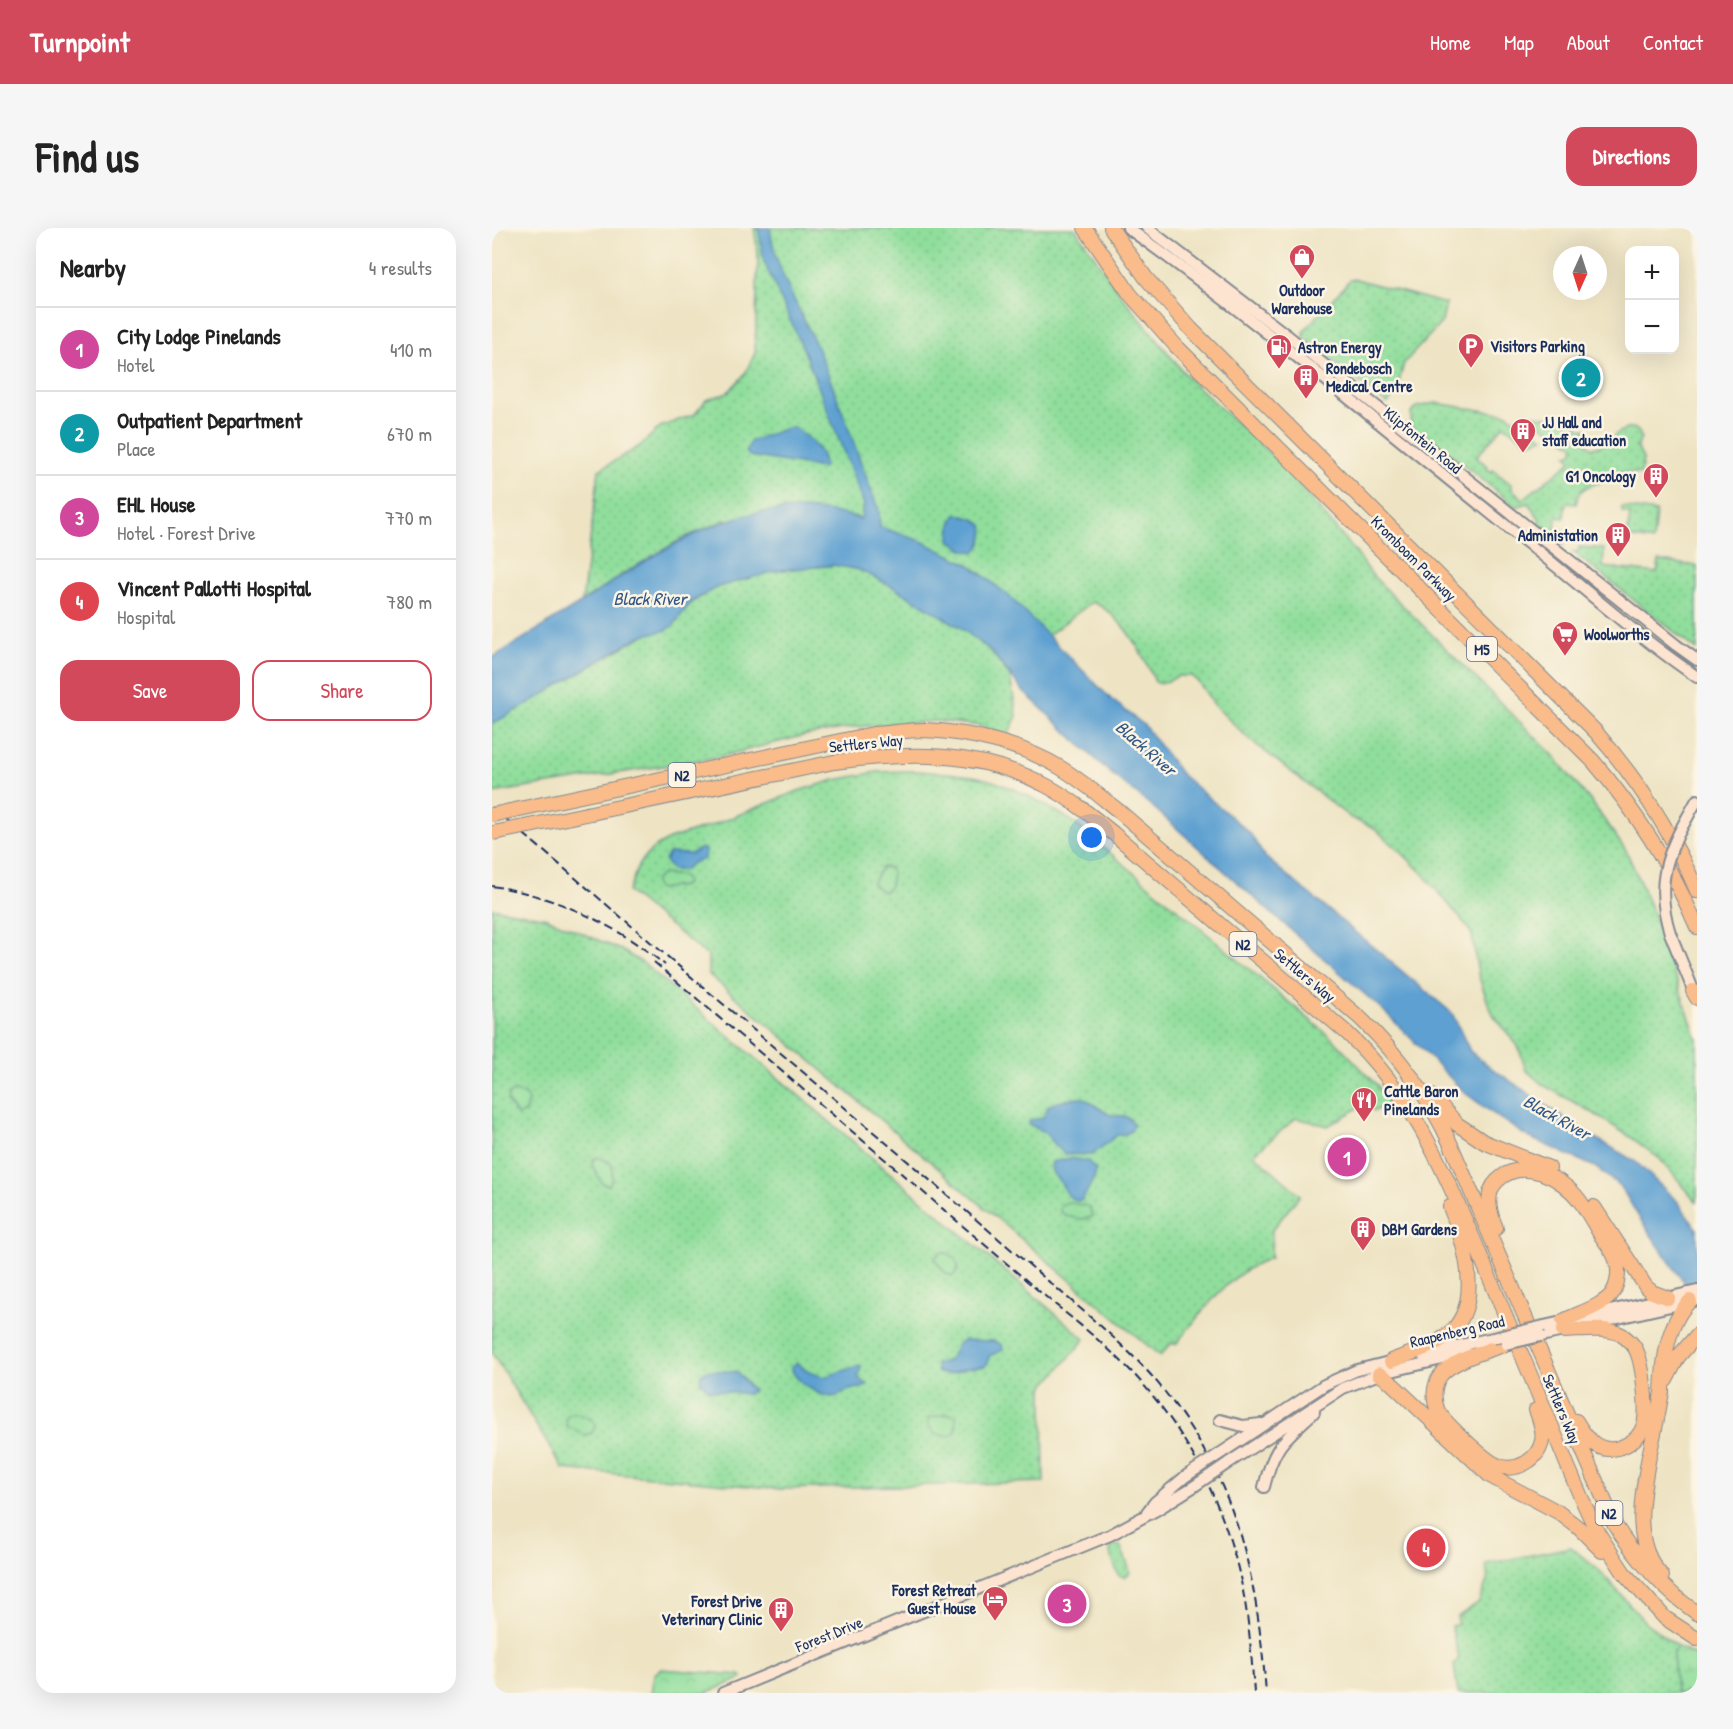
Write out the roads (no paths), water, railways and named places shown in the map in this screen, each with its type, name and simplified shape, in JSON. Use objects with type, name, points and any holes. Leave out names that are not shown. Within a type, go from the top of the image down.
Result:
[{"type":"highway","name":"Kromboom Parkway","points":[[1085,228],[1108,264],[1142,309],[1176,346],[1593,760],[1649,835],[1678,886],[1697,927]]},
{"type":"highway","name":"Kromboom Parkway","points":[[1111,228],[1170,307],[1595,731],[1650,804],[1677,849],[1697,891]]},
{"type":"highway","name":"Settlers Way","points":[[492,815],[873,734],[921,730],[962,733],[1029,753],[1060,767],[1090,788],[1360,1018],[1389,1048],[1415,1081],[1446,1134],[1604,1503],[1622,1536],[1659,1582],[1694,1611]]},
{"type":"highway","name":"Settlers Way","points":[[493,833],[834,762],[872,757],[918,754],[959,757],[1023,774],[1057,792],[1114,834],[1347,1033],[1373,1058],[1396,1087],[1432,1149],[1503,1309],[1586,1510],[1603,1542],[1624,1573],[1665,1618],[1697,1639]]},
{"type":"highway","points":[[1415,1081],[1457,1124],[1484,1142],[1552,1169],[1575,1182],[1646,1287],[1668,1298]]},
{"type":"highway","points":[[1391,1361],[1445,1337],[1458,1321],[1466,1304],[1469,1276],[1463,1244],[1441,1183],[1432,1149]]},
{"type":"highway","points":[[1521,1310],[1517,1281],[1491,1215],[1489,1199],[1494,1184],[1505,1174],[1518,1169],[1533,1170],[1565,1186],[1579,1200],[1616,1259],[1618,1274],[1611,1294],[1599,1305],[1556,1328]]},
{"type":"highway","points":[[1693,1297],[1681,1310],[1672,1327],[1642,1497],[1641,1531],[1658,1571],[1694,1611]]},
{"type":"highway","points":[[1498,1344],[1449,1366],[1440,1377],[1434,1395],[1438,1411],[1446,1421],[1488,1461],[1500,1467],[1512,1468],[1523,1465],[1534,1457],[1542,1442],[1542,1426],[1514,1350],[1503,1309]]},
{"type":"highway","points":[[1556,1328],[1614,1332],[1620,1334],[1635,1347],[1640,1363],[1645,1412],[1644,1425],[1638,1436],[1626,1446],[1610,1449],[1598,1446],[1582,1433],[1559,1397]]},
{"type":"highway","points":[[1662,1392],[1678,1357],[1697,1335]]},
{"type":"highway","points":[[1379,1374],[1490,1476],[1558,1512],[1596,1545],[1618,1572],[1624,1573]]},
{"type":"main road","name":"Klipfontein Road","points":[[1128,228],[1281,344],[1498,520],[1697,676]]},
{"type":"main road","name":"Klipfontein Road","points":[[1147,228],[1288,336],[1697,660]]},
{"type":"main road","points":[[1696,996],[1671,933],[1663,904],[1664,873],[1672,845],[1697,800]]},
{"type":"main road","name":"Raapenberg Road","points":[[1246,1450],[1336,1391],[1379,1374],[1668,1298],[1693,1297]]},
{"type":"main road","name":"Raapenberg Road","points":[[1556,1328],[1693,1297]]},
{"type":"main road","name":"Raapenberg Road","points":[[1239,1440],[1300,1399],[1339,1377],[1391,1361],[1498,1344]]},
{"type":"main road","points":[[1264,1487],[1276,1449],[1336,1391]]},
{"type":"main road","points":[[1220,1420],[1243,1426],[1264,1424]]},
{"type":"main road","name":"Forest Drive","points":[[1144,1515],[1155,1502],[1186,1476],[1239,1440]]},
{"type":"main road","name":"Forest Drive","points":[[723,1693],[1110,1535],[1158,1509],[1246,1450]]},
{"type":"water","name":"Black River","points":[[758,228],[770,228],[777,259],[817,347],[879,511],[880,527],[921,541],[970,565],[1008,595],[1111,699],[1144,725],[1182,775],[1250,833],[1264,856],[1452,1013],[1470,1051],[1577,1127],[1636,1162],[1678,1202],[1697,1229],[1697,1301],[1640,1219],[1621,1187],[1595,1167],[1528,1137],[1465,1093],[1384,1011],[1154,808],[1108,771],[1023,691],[991,651],[960,627],[860,570],[834,565],[780,570],[717,587],[690,603],[674,625],[667,630],[640,636],[492,724],[492,658],[680,541],[713,526],[747,515],[783,509],[821,510],[861,519],[864,504],[805,353],[764,262]]},
{"type":"water","points":[[790,427],[795,428],[818,449],[823,459],[822,468],[750,456],[746,452],[751,441]]},
{"type":"water","points":[[956,514],[974,519],[983,525],[982,540],[974,552],[964,550],[950,540],[951,524]]},
{"type":"water","points":[[701,848],[705,850],[704,859],[692,863],[685,870],[672,870],[665,861],[669,853],[691,854]]},
{"type":"water","points":[[1072,1098],[1084,1098],[1110,1115],[1130,1119],[1134,1125],[1131,1131],[1117,1135],[1092,1155],[1064,1154],[1044,1132],[1029,1124],[1030,1120],[1043,1118],[1049,1105]]},
{"type":"water","points":[[1070,1158],[1088,1161],[1096,1170],[1093,1181],[1082,1200],[1078,1201],[1068,1194],[1051,1169],[1052,1162]]},
{"type":"water","points":[[964,1340],[994,1341],[1002,1345],[1003,1350],[989,1356],[985,1366],[967,1368],[948,1374],[937,1372],[936,1364],[949,1360],[958,1344]]},
{"type":"water","points":[[797,1363],[809,1372],[824,1377],[858,1366],[861,1367],[858,1378],[868,1385],[848,1390],[837,1396],[824,1395],[797,1378],[791,1367]]},
{"type":"water","points":[[708,1370],[737,1372],[753,1391],[747,1394],[709,1390],[700,1381],[701,1374]]},
{"type":"railway","points":[[492,807],[1081,1309],[1156,1381],[1190,1427],[1211,1463],[1240,1534],[1257,1610],[1266,1693]]},
{"type":"railway","points":[[492,886],[539,897],[584,914],[626,937],[665,965]]},
{"type":"railway","points":[[654,962],[1095,1337],[1130,1370],[1152,1395],[1172,1421],[1205,1477],[1229,1538],[1245,1602],[1254,1693]]},
{"type":"place","name":"Outdoor Warehouse","points":[[1302,280]]},
{"type":"place","name":"Visitors Parking","points":[[1471,369]]},
{"type":"place","name":"Astron Energy","points":[[1279,370]]},
{"type":"place","name":"Outpatient Department","points":[[1581,378]]},
{"type":"place","name":"Rondebosch Medical Centre","points":[[1306,400]]},
{"type":"place","name":"JJ Hall and staff education","points":[[1523,454]]},
{"type":"place","name":"G1 Oncology","points":[[1656,499]]},
{"type":"place","name":"Administation","points":[[1618,558]]},
{"type":"place","name":"Woolworths","points":[[1565,657]]},
{"type":"place","name":"Cattle Baron Pinelands","points":[[1364,1123]]},
{"type":"place","name":"City Lodge Pinelands","points":[[1347,1157]]},
{"type":"place","name":"DBM Gardens","points":[[1363,1252]]},
{"type":"place","name":"Vincent Pallotti Hospital","points":[[1426,1548]]},
{"type":"place","name":"EHL House","points":[[1067,1604]]},
{"type":"place","name":"Forest Retreat Guest House","points":[[995,1622]]},
{"type":"place","name":"Forest Drive Veterinary Clinic","points":[[781,1633]]}]
